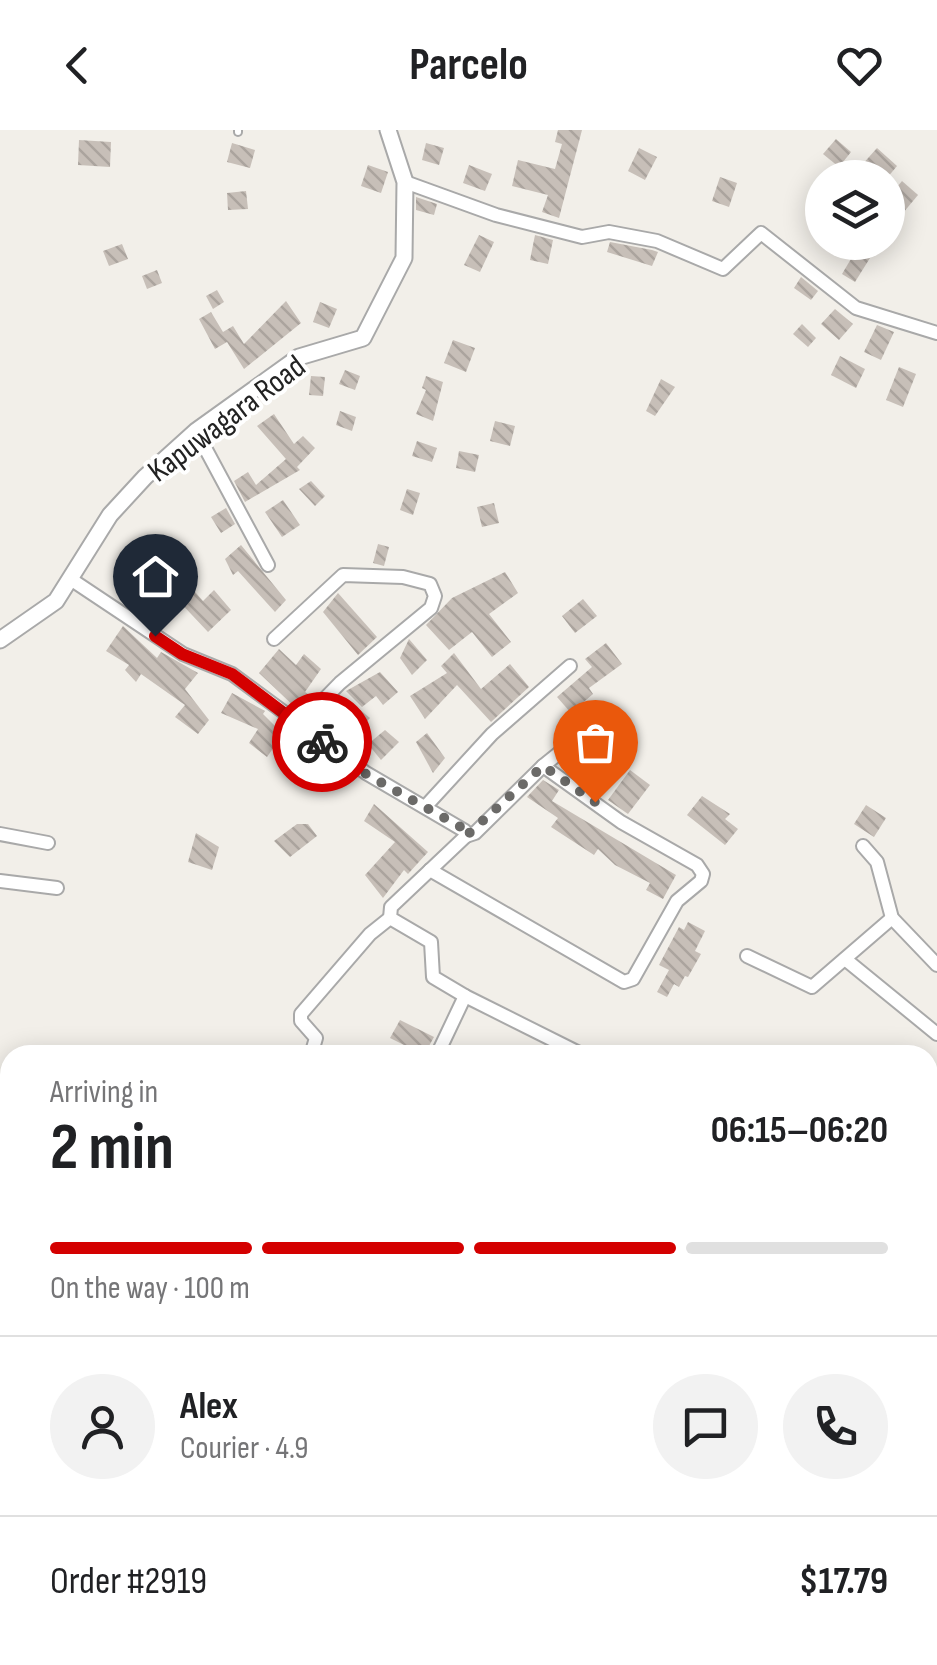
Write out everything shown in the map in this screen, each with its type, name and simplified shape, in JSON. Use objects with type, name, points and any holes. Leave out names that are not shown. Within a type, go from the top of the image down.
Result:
[{"type":"street","name":"Kapuwagara Road","points":[[0,640],[56,601],[110,515],[145,476],[196,431],[299,357],[363,338],[404,258],[404,182],[388,130]]},
{"type":"street","points":[[404,182],[496,215],[582,237],[609,232],[657,241],[723,269],[761,232],[856,308],[937,333]]},
{"type":"street","points":[[196,431],[268,565]]},
{"type":"street","points":[[274,639],[342,574],[403,577],[430,584],[435,596],[430,608],[340,683],[298,725]]},
{"type":"street","points":[[72,580],[182,654],[232,674],[366,774],[466,830],[466,836]]},
{"type":"street","points":[[425,807],[492,734],[570,666]]},
{"type":"street","points":[[314,1045],[316,1038],[301,1021],[302,1014],[390,918],[390,907],[543,766],[600,720]]},
{"type":"street","points":[[430,870],[624,982],[632,979],[677,901],[701,881],[703,874],[697,865],[622,822],[543,766]]},
{"type":"street","points":[[0,834],[48,843]]},
{"type":"street","points":[[863,846],[877,862],[892,918],[937,965]]},
{"type":"street","points":[[0,881],[57,888]]},
{"type":"street","points":[[390,918],[431,942],[433,977],[565,1045]]},
{"type":"street","points":[[747,956],[812,986],[892,918]]},
{"type":"street","points":[[845,959],[937,1034]]},
{"type":"street","points":[[442,1045],[465,996]]},
{"type":"building","points":[[558,130],[582,130],[559,218],[542,212],[548,195],[512,186],[518,160],[555,169],[562,144],[555,142]]},
{"type":"building","points":[[836,139],[851,152],[845,160],[830,160],[823,154]]},
{"type":"building","points":[[79,140],[111,142],[110,167],[78,165]]},
{"type":"building","points":[[232,143],[255,150],[250,168],[227,162]]},
{"type":"building","points":[[426,143],[444,148],[439,165],[422,160]]},
{"type":"building","points":[[639,148],[657,157],[645,180],[628,171]]},
{"type":"building","points":[[877,148],[890,160],[866,160]]},
{"type":"building","points":[[368,165],[388,172],[381,193],[361,186]]},
{"type":"building","points":[[469,165],[492,174],[485,191],[463,183]]},
{"type":"building","points":[[720,177],[737,183],[729,207],[712,201]]},
{"type":"building","points":[[905,184],[918,195],[905,211]]},
{"type":"building","points":[[246,191],[248,209],[228,210],[227,193]]},
{"type":"building","points":[[416,197],[437,204],[434,215],[416,210]]},
{"type":"building","points":[[479,235],[494,242],[480,272],[464,265]]},
{"type":"building","points":[[535,235],[553,240],[548,264],[530,260]]},
{"type":"building","points":[[610,242],[658,252],[652,266],[607,252]]},
{"type":"building","points":[[122,244],[128,259],[109,266],[103,251]]},
{"type":"building","points":[[850,260],[869,260],[855,282],[842,274]]},
{"type":"building","points":[[157,270],[162,283],[147,289],[142,276]]},
{"type":"building","points":[[801,277],[818,291],[811,300],[794,288]]},
{"type":"building","points":[[217,290],[224,302],[213,309],[206,296]]},
{"type":"building","points":[[286,301],[301,323],[244,369],[227,342],[215,349],[199,319],[211,312],[223,332],[233,326],[244,344]]},
{"type":"building","points":[[320,302],[337,309],[329,328],[313,322]]},
{"type":"building","points":[[835,309],[853,324],[839,340],[821,324]]},
{"type":"building","points":[[802,324],[816,338],[808,347],[793,334]]},
{"type":"building","points":[[877,325],[894,332],[881,360],[864,352]]},
{"type":"building","points":[[453,340],[475,348],[466,372],[444,363]]},
{"type":"building","points":[[840,356],[865,369],[856,388],[831,375]]},
{"type":"building","points":[[899,367],[916,374],[903,407],[886,400]]},
{"type":"building","points":[[345,370],[360,376],[355,390],[339,384]]},
{"type":"building","points":[[311,376],[325,377],[323,396],[309,395]]},
{"type":"building","points":[[426,376],[443,382],[433,421],[416,414],[426,390],[422,388]]},
{"type":"building","points":[[661,379],[675,387],[655,416],[646,411]]},
{"type":"building","points":[[340,411],[356,417],[352,431],[336,425]]},
{"type":"building","points":[[274,414],[294,444],[303,436],[315,448],[297,467],[300,470],[245,502],[234,481],[248,472],[256,485],[286,459],[257,426]]},
{"type":"building","points":[[495,421],[515,426],[510,446],[490,441]]},
{"type":"building","points":[[417,441],[437,448],[432,462],[412,456]]},
{"type":"building","points":[[459,451],[479,455],[475,472],[456,468]]},
{"type":"building","points":[[311,481],[325,496],[315,506],[299,489]]},
{"type":"building","points":[[407,489],[420,493],[413,515],[400,510]]},
{"type":"building","points":[[283,500],[300,525],[282,537],[265,512]]},
{"type":"building","points":[[494,503],[499,523],[482,527],[477,507]]},
{"type":"building","points":[[226,508],[235,524],[221,533],[211,517]]},
{"type":"building","points":[[378,544],[389,547],[384,566],[373,563]]},
{"type":"building","points":[[241,545],[286,600],[275,612],[238,571],[233,575],[225,559]]},
{"type":"building","points":[[505,572],[518,593],[489,614],[511,642],[492,657],[472,632],[449,650],[426,625],[452,598]]},
{"type":"building","points":[[183,578],[203,601],[214,590],[231,610],[208,632],[175,597],[158,625],[136,611],[147,595],[159,604]]},
{"type":"building","points":[[338,593],[377,637],[358,655],[323,612]]},
{"type":"building","points":[[583,599],[597,616],[575,633],[562,616]]},
{"type":"building","points":[[123,626],[157,658],[161,652],[198,673],[185,689],[209,720],[198,734],[175,717],[185,705],[141,674],[136,682],[125,670],[129,665],[106,651]]},
{"type":"building","points":[[409,639],[427,660],[412,675],[400,658]]},
{"type":"building","points":[[606,643],[622,664],[589,688],[593,694],[571,713],[557,697],[592,667],[585,659]]},
{"type":"building","points":[[279,649],[296,665],[304,654],[321,669],[305,692],[312,697],[299,711],[259,673]]},
{"type":"building","points":[[454,653],[481,689],[510,664],[529,687],[491,722],[457,685],[425,719],[410,696],[447,673],[441,666]]},
{"type":"building","points":[[380,672],[398,692],[383,705],[376,696],[362,707],[346,691]]},
{"type":"building","points":[[232,693],[265,711],[263,714],[283,734],[267,757],[249,743],[258,729],[221,713]]},
{"type":"building","points":[[354,705],[370,718],[345,745],[330,728]]},
{"type":"building","points":[[385,730],[399,742],[381,760],[368,744]]},
{"type":"building","points":[[427,733],[445,758],[433,773],[416,742]]},
{"type":"building","points":[[599,734],[616,749],[588,779],[567,760]]},
{"type":"building","points":[[309,753],[322,764],[306,786],[290,774]]},
{"type":"building","points":[[630,770],[650,785],[628,814],[608,800]]},
{"type":"building","points":[[543,780],[559,790],[552,801],[676,875],[663,899],[646,890],[650,883],[615,865],[598,849],[594,855],[551,827],[558,818],[527,797]]},
{"type":"building","points":[[702,796],[730,814],[725,819],[738,829],[725,845],[687,815]]},
{"type":"building","points":[[374,804],[428,852],[408,874],[404,870],[383,898],[365,875],[395,842],[364,821]]},
{"type":"building","points":[[866,805],[886,818],[874,837],[854,824]]},
{"type":"building","points":[[297,824],[308,824],[317,836],[290,857],[274,841]]},
{"type":"building","points":[[196,833],[219,847],[212,870],[188,862]]},
{"type":"building","points":[[688,922],[705,931],[695,951],[701,954],[688,977],[679,987],[674,984],[667,997],[657,992],[669,970],[659,965],[679,927],[684,930]]},
{"type":"building","points":[[400,1020],[434,1037],[430,1045],[404,1045],[390,1038]]},
{"type":"way so far","points":[[322,742],[366,774],[466,830],[466,836],[475,833],[543,766],[595,802]]},
{"type":"route","points":[[155,636],[182,654],[232,674],[322,742]]}]
